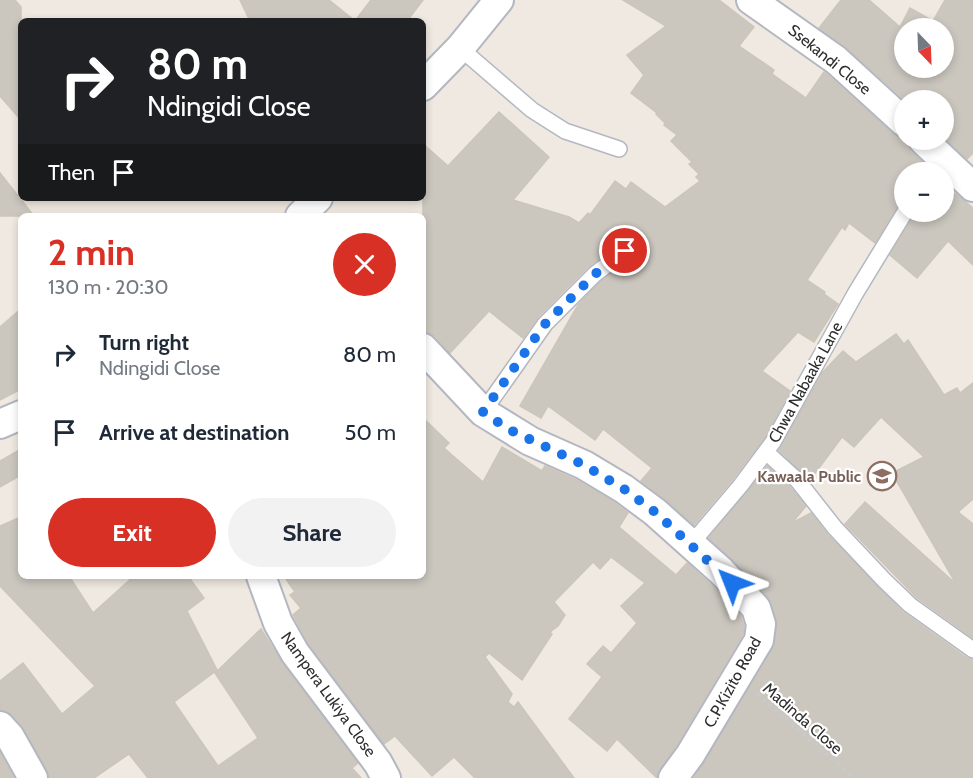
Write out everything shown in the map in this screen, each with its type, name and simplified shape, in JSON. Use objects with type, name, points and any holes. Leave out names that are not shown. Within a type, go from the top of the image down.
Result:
[{"type":"street","points":[[426,83],[460,48],[499,0]]},
{"type":"street","name":"Ssekandi Close","points":[[763,3],[836,60],[894,113]]},
{"type":"street","points":[[954,175],[973,187]]},
{"type":"street","points":[[303,213],[315,201]]},
{"type":"street","name":"C.P.Kizito Road","points":[[426,351],[483,412],[508,429],[584,465],[624,489],[655,512],[721,571],[756,608],[761,624],[759,640],[690,755],[673,778]]},
{"type":"street","points":[[0,424],[18,416]]},
{"type":"street","name":"Nampera Lukiya Close","points":[[262,579],[278,623],[295,653],[375,773]]},
{"type":"street","points":[[0,726],[10,738],[33,778]]},
{"type":"lane","points":[[460,48],[532,111],[566,131],[619,149]]},
{"type":"lane","name":"Chwa Nabaaka Lane","points":[[691,544],[741,485],[773,442],[860,284],[899,222]]},
{"type":"lane","points":[[483,412],[545,324],[595,274],[625,251]]},
{"type":"lane","points":[[765,452],[798,482],[835,528],[890,586],[910,605],[973,650]]},
{"type":"path","name":"Madinda Close","points":[[737,677],[854,778]]},
{"type":"building","points":[[0,0],[15,0],[21,7],[21,18],[18,18],[18,117],[0,96]]},
{"type":"building","points":[[240,0],[329,0],[351,18],[249,18]]},
{"type":"building","points":[[371,0],[423,0],[409,18],[357,18]]},
{"type":"building","points":[[623,0],[719,0],[754,27],[739,46],[774,70],[772,74],[806,98],[824,72],[894,134],[894,150],[910,150],[922,162],[894,162],[894,212],[875,243],[849,223],[845,230],[842,227],[807,280],[838,304],[814,342],[798,332],[762,371],[790,391],[765,437],[694,525],[641,481],[652,468],[603,429],[595,440],[548,406],[541,418],[520,406],[578,305],[601,281],[634,255],[635,249],[629,242],[619,243],[588,267],[538,317],[523,338],[489,311],[450,353],[435,336],[426,332],[426,213],[423,213],[423,201],[426,201],[426,147],[448,166],[499,112],[549,157],[513,200],[569,217],[579,223],[588,213],[590,215],[615,181],[626,189],[631,182],[665,207],[700,181],[696,177],[699,174],[689,164],[692,162],[671,141],[677,135],[664,125],[665,123],[657,113],[631,93],[644,75],[627,55],[666,26]]},
{"type":"building","points":[[841,0],[869,0],[894,22],[894,78],[954,78],[954,18],[935,18],[945,0],[973,0],[973,153],[967,159],[954,147],[954,90],[894,90],[847,48],[819,28]]},
{"type":"building","points":[[910,8],[928,18],[905,18]]},
{"type":"building","points":[[0,173],[18,196],[18,201],[22,201],[32,213],[0,216]]},
{"type":"building","points":[[954,193],[973,208],[973,265],[948,241],[917,278],[890,255],[910,222],[954,222]]},
{"type":"building","points":[[18,312],[18,391],[0,400],[0,327]]},
{"type":"building","points":[[896,334],[904,344],[908,340],[944,395],[957,388],[960,393],[973,383],[973,499],[958,512],[973,524],[973,638],[916,597],[845,524],[865,502],[956,584],[892,473],[924,457],[881,417],[854,447],[842,437],[810,480],[779,450],[822,373],[843,351],[856,362]]},
{"type":"building","points":[[426,421],[449,443],[444,448],[483,482],[502,447],[542,471],[545,466],[576,480],[615,503],[628,513],[619,527],[676,575],[687,563],[741,617],[744,626],[743,634],[676,746],[660,768],[657,778],[617,739],[607,751],[569,719],[602,677],[587,664],[603,646],[611,653],[637,623],[621,606],[645,583],[611,557],[600,569],[593,562],[554,602],[565,615],[558,626],[550,632],[552,634],[522,680],[489,653],[485,657],[512,694],[508,702],[514,707],[518,702],[574,778],[475,778],[454,757],[432,776],[395,736],[384,744],[309,644],[293,615],[301,608],[290,595],[295,592],[286,579],[426,579]]},
{"type":"building","points":[[18,451],[18,477],[0,487],[0,461]]},
{"type":"building","points":[[767,466],[791,488],[806,506],[792,523],[811,513],[828,535],[903,612],[973,660],[973,778],[694,778],[775,642],[777,620],[768,597],[709,538]]},
{"type":"building","points":[[18,518],[18,579],[71,579],[93,613],[131,579],[190,579],[204,598],[187,611],[217,670],[174,702],[218,766],[258,738],[215,673],[261,629],[282,663],[358,763],[352,768],[361,778],[148,778],[129,754],[94,778],[49,778],[47,770],[22,726],[12,715],[0,710],[0,681],[23,663],[62,714],[95,686],[0,586],[0,526]]},
{"type":"building","points":[[0,753],[14,778],[0,778]]},
{"type":"place","name":"Kawaala Public","points":[[882,476]]},
{"type":"route","points":[[625,251],[595,274],[545,324],[483,412],[508,429],[584,465],[624,489],[655,512],[732,583]]}]
